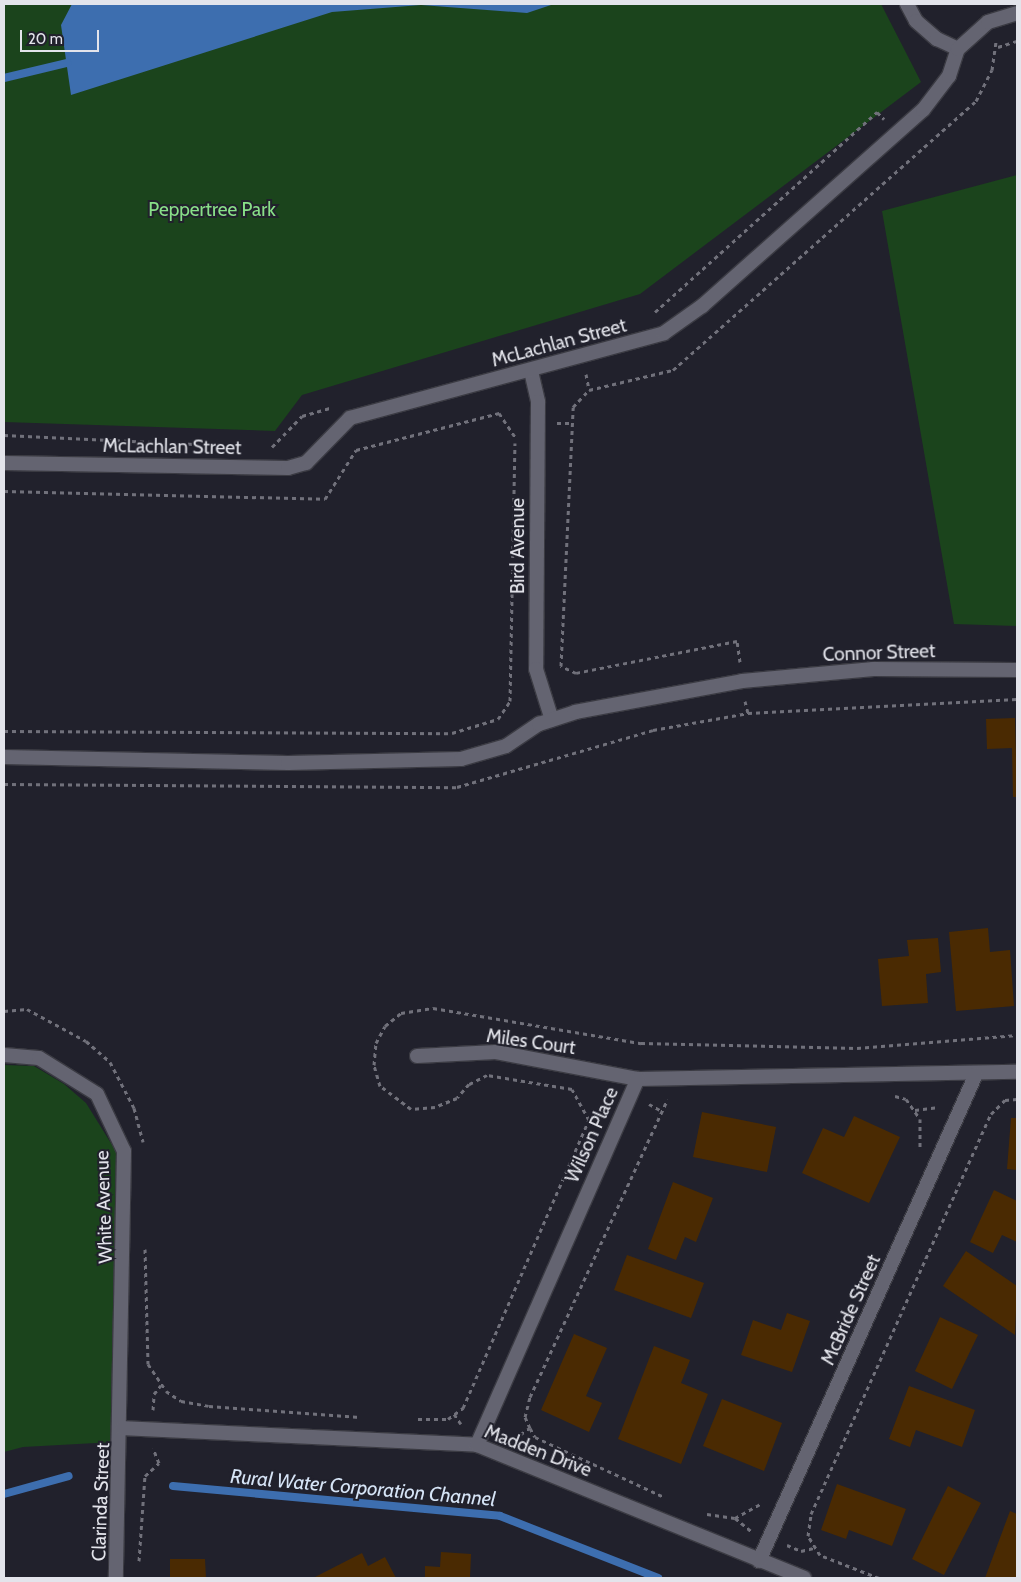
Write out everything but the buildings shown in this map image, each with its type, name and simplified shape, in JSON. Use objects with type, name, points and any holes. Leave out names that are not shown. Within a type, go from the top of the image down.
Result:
[{"type":"street","points":[[907,4],[916,21],[958,49]]},
{"type":"street","name":"McLachlan Street","points":[[4,463],[288,468],[306,463],[350,418],[531,371],[664,333],[702,306],[922,110],[949,76],[958,49],[988,22],[1017,13]]},
{"type":"street","name":"Bird Avenue","points":[[531,371],[538,402],[536,669],[552,720]]},
{"type":"street","name":"Connor Street","points":[[742,681],[873,669],[1017,670]]},
{"type":"street","points":[[4,757],[288,763],[453,760],[506,746],[552,720],[742,681]]},
{"type":"street","name":"Miles Court","points":[[417,1056],[496,1052],[638,1079]]},
{"type":"street","name":"White Avenue","points":[[4,1055],[39,1058],[97,1094],[124,1151],[122,1428]]},
{"type":"street","name":"Wilson Place","points":[[477,1445],[638,1079],[1017,1072]]},
{"type":"street","name":"McBride Street","points":[[759,1562],[976,1074]]},
{"type":"street","name":"Madden Drive","points":[[122,1428],[477,1445],[759,1562],[804,1578]]},
{"type":"street","name":"Clarinda Street","points":[[116,1578],[122,1428]]},
{"type":"path","points":[[748,713],[737,641],[576,673],[562,666],[572,407],[589,390],[673,370],[976,101],[998,47],[988,22]]},
{"type":"path","points":[[998,47],[1017,42]]},
{"type":"path","points":[[650,317],[877,112]]},
{"type":"path","points":[[263,447],[273,447],[302,416],[339,406]]},
{"type":"path","points":[[4,730],[452,733],[498,719],[510,701],[515,434]]},
{"type":"path","points":[[4,435],[203,444]]},
{"type":"path","points":[[410,1419],[448,1419],[463,1408],[589,1120],[572,1090],[487,1075],[469,1084],[457,1098],[435,1107],[411,1109],[380,1086],[374,1065],[376,1043],[385,1026],[401,1013],[433,1008],[641,1043],[857,1048],[1017,1035]]},
{"type":"path","points":[[4,1011],[27,1009],[86,1041],[110,1062],[134,1108],[143,1146]]},
{"type":"path","points":[[673,1501],[535,1437],[525,1416],[530,1397],[660,1110],[676,1093]]},
{"type":"path","points":[[888,1094],[906,1099],[920,1119],[916,1158]]},
{"type":"path","points":[[879,1578],[820,1555],[808,1536],[811,1514],[992,1114],[1005,1100],[1017,1099]]},
{"type":"path","points":[[145,1246],[144,1334],[148,1364],[161,1385],[181,1401],[208,1406],[371,1418]]},
{"type":"path","points":[[138,1569],[145,1476],[159,1462],[152,1447],[154,1394],[161,1385]]},
{"type":"path","points":[[454,1414],[462,1425],[512,1441],[530,1428]]},
{"type":"path","points":[[698,1513],[734,1518],[757,1509],[764,1499]]},
{"type":"green space","name":"Peppertree Park","points":[[4,4],[881,4],[921,82],[640,294],[302,395],[275,431],[4,422]]},
{"type":"green space","points":[[1017,175],[1017,626],[954,624],[882,211]]},
{"type":"green space","points":[[4,1065],[34,1066],[64,1084],[86,1103],[117,1153],[114,1442],[23,1447],[4,1452]]},
{"type":"water","points":[[72,4],[554,4],[527,13],[421,5],[332,12],[71,95],[61,25]]},
{"type":"waterway","points":[[4,78],[67,63]]},
{"type":"waterway","name":"Rural Water Corporation Channel","points":[[4,1494],[69,1476]]},
{"type":"waterway","name":"Rural Water Corporation Channel","points":[[173,1486],[500,1516],[658,1578]]}]
